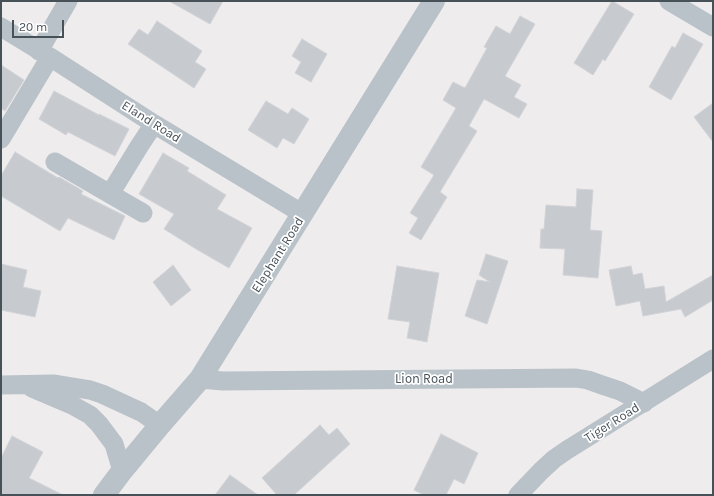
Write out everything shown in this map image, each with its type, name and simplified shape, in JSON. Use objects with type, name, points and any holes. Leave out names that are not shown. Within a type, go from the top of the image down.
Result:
[{"type":"street","points":[[1,139],[45,54],[68,1]]},
{"type":"street","name":"Elephant Road","points":[[104,495],[160,425],[200,379],[434,1]]},
{"type":"street","points":[[669,1],[713,27]]},
{"type":"street","name":"Eland Road","points":[[1,27],[154,124],[303,214]]},
{"type":"street","points":[[110,194],[154,124]]},
{"type":"street","points":[[55,162],[143,213]]},
{"type":"street","name":"Tiger Road","points":[[518,495],[523,488],[554,459],[713,359]]},
{"type":"street","name":"Lion Road","points":[[200,379],[223,381],[576,378],[602,384],[644,403]]},
{"type":"street","points":[[1,385],[53,384],[90,390],[141,412],[160,425]]},
{"type":"street","points":[[23,385],[72,405],[90,415],[114,444],[122,471]]},
{"type":"building","points":[[169,1],[223,1],[210,24]]},
{"type":"building","points":[[612,1],[634,14],[605,61],[603,59],[593,75],[574,63]]},
{"type":"building","points":[[520,16],[535,24],[505,76],[521,85],[514,97],[527,104],[519,118],[484,99],[469,126],[477,131],[440,192],[447,197],[421,240],[409,233],[418,218],[410,213],[434,175],[421,167],[456,108],[443,100],[453,82],[465,88],[487,48],[484,47],[496,26],[510,34]]},
{"type":"building","points":[[157,21],[202,51],[195,62],[206,69],[194,88],[128,44],[139,29],[148,35]]},
{"type":"building","points":[[683,33],[703,44],[671,100],[649,87],[672,46],[675,48]]},
{"type":"building","points":[[302,39],[327,54],[311,82],[295,73],[301,62],[292,56]]},
{"type":"building","points":[[1,65],[24,80],[5,111],[1,108]]},
{"type":"building","points":[[54,91],[129,129],[115,156],[68,132],[66,135],[39,119]]},
{"type":"building","points":[[266,101],[288,114],[292,108],[309,119],[294,144],[283,138],[277,148],[248,130]]},
{"type":"building","points":[[713,103],[713,142],[694,117]]},
{"type":"building","points":[[15,152],[83,191],[81,194],[125,216],[114,240],[68,218],[60,231],[1,196],[1,176]]},
{"type":"building","points":[[163,153],[189,168],[187,171],[226,195],[217,209],[252,228],[229,268],[164,229],[174,214],[139,194]]},
{"type":"building","points":[[577,189],[593,190],[590,230],[602,231],[598,278],[563,275],[565,249],[540,248],[541,229],[544,229],[546,205],[576,207]]},
{"type":"building","points":[[486,254],[508,261],[487,324],[465,316],[477,280],[490,282],[479,275]]},
{"type":"building","points":[[1,264],[27,270],[23,287],[41,291],[35,317],[1,310]]},
{"type":"building","points":[[173,265],[191,290],[171,306],[153,282]]},
{"type":"building","points":[[397,266],[439,273],[427,342],[407,338],[410,322],[388,319]]},
{"type":"building","points":[[631,266],[633,275],[642,273],[645,289],[664,286],[666,302],[713,275],[713,300],[685,317],[681,309],[643,316],[640,301],[616,306],[609,270]]},
{"type":"building","points":[[320,425],[329,435],[337,428],[350,444],[294,495],[277,495],[262,478]]},
{"type":"building","points":[[441,434],[478,453],[464,484],[454,479],[446,495],[424,495],[414,490]]},
{"type":"building","points":[[12,436],[43,452],[29,478],[63,495],[1,495],[1,458]]},
{"type":"building","points":[[230,475],[258,495],[215,495]]}]
